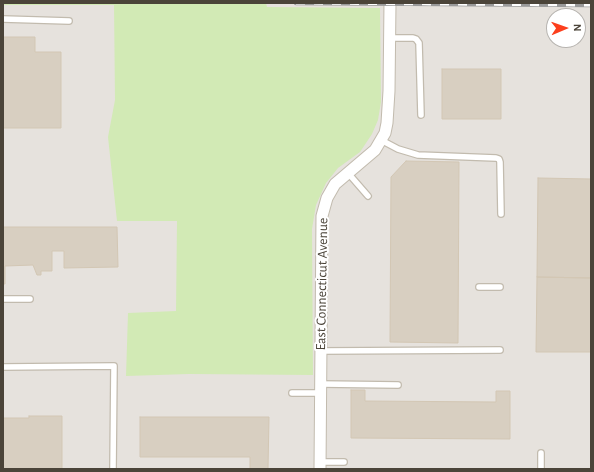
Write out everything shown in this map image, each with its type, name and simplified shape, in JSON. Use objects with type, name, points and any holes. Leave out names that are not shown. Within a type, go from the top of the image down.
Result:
[{"type":"street","name":"East Connecticut Avenue","points":[[320,465],[322,216],[327,198],[335,184],[375,150],[386,133],[390,3]]},
{"type":"lane","points":[[3,19],[69,21]]},
{"type":"lane","points":[[390,38],[413,38],[419,43],[421,115]]},
{"type":"lane","points":[[381,140],[398,149],[418,155],[499,159],[501,214]]},
{"type":"lane","points":[[348,173],[368,196]]},
{"type":"lane","points":[[479,287],[500,287]]},
{"type":"lane","points":[[3,299],[30,299]]},
{"type":"lane","points":[[321,351],[500,350]]},
{"type":"lane","points":[[3,367],[114,366],[113,469]]},
{"type":"lane","points":[[292,393],[321,389],[398,385]]},
{"type":"lane","points":[[541,453],[541,469]]},
{"type":"lane","points":[[320,465],[344,462]]},
{"type":"shaded area","points":[[3,3],[591,3],[591,469],[3,469]]},
{"type":"green space","points":[[3,3],[266,3],[267,7],[380,8],[381,102],[378,120],[372,134],[360,152],[338,168],[326,183],[316,205],[312,229],[313,375],[189,374],[126,376],[128,313],[176,311],[177,221],[117,221],[108,137],[115,100],[114,5],[3,5]]},
{"type":"building","points":[[3,37],[35,37],[35,52],[61,52],[61,128],[3,128]]},
{"type":"building","points":[[442,69],[501,69],[501,119],[442,119]]},
{"type":"building","points":[[406,161],[459,162],[458,343],[390,342],[391,177]]},
{"type":"building","points":[[538,178],[591,179],[591,278],[537,277]]},
{"type":"building","points":[[3,227],[117,227],[118,267],[64,268],[64,251],[52,251],[52,271],[41,271],[41,275],[37,275],[33,265],[5,266],[5,284],[3,284]]},
{"type":"building","points":[[537,277],[591,278],[591,352],[536,352]]},
{"type":"building","points":[[351,390],[365,390],[365,401],[496,402],[496,391],[510,391],[510,439],[351,438]]},
{"type":"building","points":[[29,416],[62,416],[62,469],[3,469],[3,418],[29,418]]},
{"type":"building","points":[[140,417],[269,417],[268,469],[250,469],[250,457],[140,457]]},
{"type":"railway","points":[[296,3],[591,5]]}]
